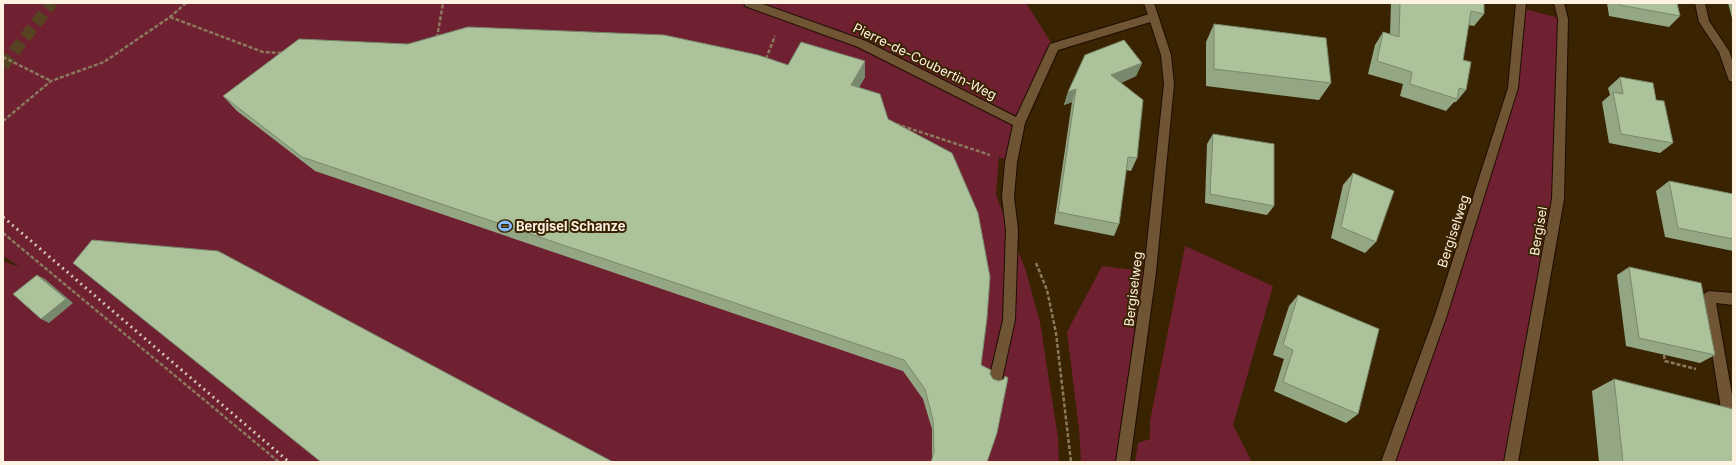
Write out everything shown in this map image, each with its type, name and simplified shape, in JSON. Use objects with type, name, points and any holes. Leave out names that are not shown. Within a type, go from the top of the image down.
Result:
[{"type":"street","name":"Pierre-de-Coubertin-Weg","points":[[749,3],[862,44],[1019,123]]},
{"type":"street","name":"Bergiselweg","points":[[1123,462],[1150,272],[1170,84],[1166,55],[1149,3]]},
{"type":"street","name":"Bergiselweg","points":[[1388,462],[1441,314],[1513,88],[1521,3]]},
{"type":"street","name":"Bergisel","points":[[1511,462],[1558,199],[1562,19],[1559,3]]},
{"type":"street","points":[[1700,3],[1704,22],[1724,51],[1733,78]]},
{"type":"street","points":[[995,384],[1009,320],[1012,230],[1008,197],[1011,162],[1019,123],[1054,47],[1153,17]]},
{"type":"street","points":[[1733,299],[1709,297],[1733,440]]},
{"type":"path","points":[[3,121],[51,81],[104,62],[170,17],[186,3]]},
{"type":"path","points":[[437,38],[443,3]]},
{"type":"path","points":[[764,64],[784,15]]},
{"type":"path","points":[[170,17],[263,52],[284,53]]},
{"type":"path","points":[[3,57],[51,81]]},
{"type":"path","points":[[891,122],[1011,162]]},
{"type":"path","points":[[3,233],[280,462]]},
{"type":"path","points":[[1035,262],[1044,280],[1058,337],[1071,462]]},
{"type":"path","points":[[1664,354],[1665,362],[1722,375]]},
{"type":"shaded area","name":"Bergisel Schanze","points":[[3,3],[1026,3],[1054,47],[1034,93],[1011,162],[999,157],[996,195],[1026,271],[1040,322],[1058,438],[1059,462],[3,462],[3,261],[20,267],[3,256]]},
{"type":"shaded area","points":[[1521,8],[1563,19],[1558,199],[1511,462],[1388,462],[1513,88]]},
{"type":"shaded area","points":[[1185,246],[1273,286],[1233,425],[1252,462],[1135,462],[1138,443],[1150,439],[1150,421]]},
{"type":"shaded area","points":[[1102,266],[1150,272],[1123,462],[1081,462],[1079,429],[1067,332]]},
{"type":"building","points":[[1400,3],[1484,3],[1484,14],[1471,11],[1463,60],[1471,62],[1466,90],[1459,88],[1457,99],[1410,84],[1412,72],[1377,61],[1383,32],[1399,37]]},
{"type":"building","points":[[1619,3],[1677,3],[1680,16],[1620,5]]},
{"type":"building","points":[[1214,24],[1326,38],[1331,83],[1214,69]]},
{"type":"building","points":[[468,27],[664,35],[758,55],[788,65],[801,42],[865,61],[851,85],[880,94],[888,119],[952,153],[978,213],[990,277],[981,365],[991,370],[990,374],[993,379],[999,381],[1004,379],[1005,376],[1008,378],[997,433],[987,462],[931,462],[934,452],[933,420],[925,389],[904,360],[302,157],[223,96],[299,39],[408,44]]},
{"type":"building","points":[[1124,40],[1142,63],[1111,75],[1143,100],[1137,158],[1128,157],[1119,224],[1058,212],[1076,89],[1068,92],[1085,55]]},
{"type":"building","points":[[1620,77],[1653,83],[1656,100],[1664,101],[1673,143],[1621,134],[1613,92],[1623,94]]},
{"type":"building","points":[[1213,134],[1274,144],[1274,206],[1210,194]]},
{"type":"building","points":[[1353,173],[1394,191],[1376,242],[1341,227]]},
{"type":"building","points":[[1669,181],[1733,194],[1733,239],[1678,228]]},
{"type":"building","points":[[92,240],[218,251],[613,462],[321,462],[73,263]]},
{"type":"building","points":[[1629,267],[1701,283],[1715,355],[1639,338]]},
{"type":"building","points":[[37,275],[66,299],[41,319],[13,294]]},
{"type":"building","points":[[1298,295],[1379,329],[1358,414],[1283,382],[1293,350],[1283,345]]},
{"type":"building","points":[[1614,379],[1733,409],[1733,462],[1623,462]]},
{"type":"tunnel","points":[[3,66],[52,3]]},
{"type":"railway","points":[[3,217],[289,462]]},
{"type":"place","name":"Bergisel Schanze","points":[[505,226]]}]
